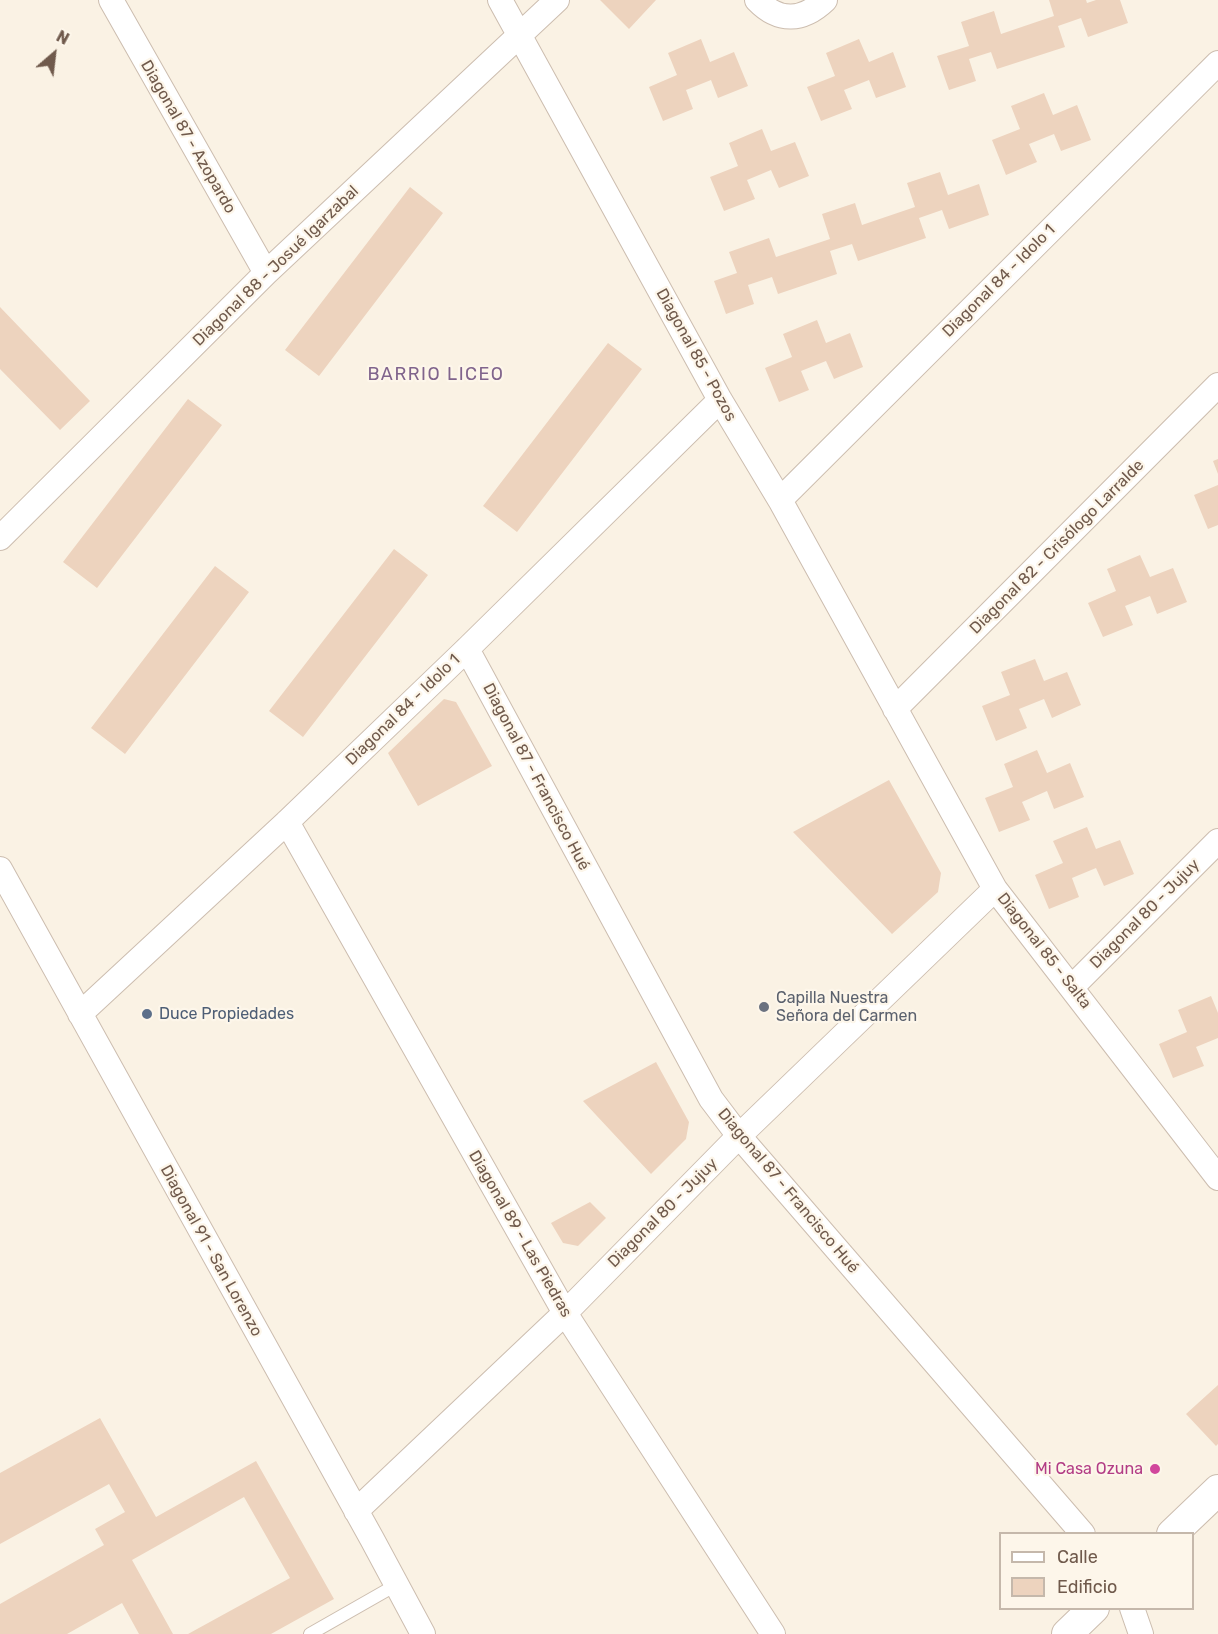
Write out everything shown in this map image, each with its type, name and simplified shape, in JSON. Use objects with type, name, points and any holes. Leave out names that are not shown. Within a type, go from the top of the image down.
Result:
[{"type":"street","name":"Diagonal 87 - Azopardo","points":[[111,0],[266,273]]},
{"type":"street","name":"Diagonal 85 - Pozos","points":[[500,0],[720,400],[780,500],[895,709]]},
{"type":"street","name":"Diagonal 88 - Josué Igarzabal","points":[[0,538],[266,273],[557,0]]},
{"type":"street","points":[[758,0],[765,8],[779,15],[794,17],[808,14],[825,0]]},
{"type":"street","name":"Diagonal 84 - Idolo 1","points":[[780,500],[1218,63]]},
{"type":"street","name":"Diagonal 82 - Crisólogo Larralde","points":[[895,709],[1218,385]]},
{"type":"street","name":"Diagonal 84 - Idolo 1","points":[[80,1014],[287,822],[720,400]]},
{"type":"street","name":"Diagonal 87 - Francisco Hué","points":[[467,649],[711,1100],[739,1136],[1082,1532]]},
{"type":"street","name":"Diagonal 85 - Salta","points":[[895,709],[995,889],[1218,1178]]},
{"type":"street","name":"Diagonal 89 - Las Piedras","points":[[287,822],[565,1313],[773,1634]]},
{"type":"street","name":"Diagonal 80 - Jujuy","points":[[1072,987],[1218,841]]},
{"type":"street","name":"Diagonal 91 - San Lorenzo","points":[[0,868],[423,1634]]},
{"type":"street","name":"Diagonal 80 - Jujuy","points":[[356,1511],[565,1313],[739,1136],[995,889]]},
{"type":"street","points":[[1174,1532],[1218,1490]]},
{"type":"street","points":[[1067,1634],[1092,1610]]},
{"type":"street","points":[[1133,1610],[1142,1634]]},
{"type":"lane","points":[[310,1634],[396,1585]]},
{"type":"building","points":[[600,0],[656,0],[629,29]]},
{"type":"building","points":[[1049,0],[1086,0],[1087,3],[1096,0],[1120,0],[1128,23],[1088,37],[1081,18],[1058,26],[1065,47],[997,69],[991,52],[969,59],[976,81],[949,90],[937,56],[969,46],[961,22],[994,11],[1001,34],[1054,16]]},
{"type":"building","points":[[701,39],[710,62],[734,52],[748,86],[718,98],[711,80],[686,90],[693,109],[663,121],[649,87],[677,75],[668,53]]},
{"type":"building","points":[[859,39],[869,62],[893,52],[906,87],[876,98],[869,80],[844,90],[852,109],[821,121],[807,87],[835,76],[826,53]]},
{"type":"building","points":[[1044,93],[1053,115],[1077,105],[1091,140],[1061,151],[1054,134],[1029,144],[1037,162],[1006,175],[992,140],[1020,129],[1011,106]]},
{"type":"building","points":[[762,129],[771,151],[795,142],[809,176],[779,188],[771,170],[747,180],[755,199],[724,211],[710,177],[738,166],[729,143]]},
{"type":"building","points":[[940,172],[948,195],[979,184],[989,215],[949,229],[942,210],[919,218],[926,238],[858,261],[852,244],[830,251],[837,274],[778,294],[772,277],[748,285],[754,304],[726,314],[714,281],[737,273],[729,252],[769,238],[776,257],[830,239],[822,214],[855,203],[862,225],[915,207],[907,183]]},
{"type":"building","points":[[410,187],[443,213],[319,376],[285,350]]},
{"type":"building","points":[[0,307],[90,401],[60,430],[0,369]]},
{"type":"building","points":[[817,320],[826,343],[850,333],[863,367],[834,379],[826,361],[801,371],[809,390],[779,402],[765,368],[792,357],[783,334]]},
{"type":"building","points":[[608,343],[642,369],[517,532],[483,506]]},
{"type":"building","points":[[188,399],[222,425],[97,588],[63,562]]},
{"type":"building","points":[[1218,459],[1218,474],[1213,461]]},
{"type":"building","points":[[1218,485],[1218,525],[1208,529],[1194,495]]},
{"type":"building","points":[[394,549],[428,575],[303,737],[269,711]]},
{"type":"building","points":[[1140,555],[1150,577],[1173,568],[1187,602],[1157,614],[1150,596],[1125,606],[1133,625],[1103,637],[1088,603],[1116,591],[1107,569]]},
{"type":"building","points":[[215,566],[249,592],[125,754],[91,728]]},
{"type":"building","points":[[1035,659],[1044,681],[1067,672],[1081,705],[1052,718],[1044,699],[1019,709],[1027,728],[996,741],[982,706],[1010,695],[1001,672]]},
{"type":"building","points":[[444,699],[456,702],[492,766],[418,806],[388,753]]},
{"type":"building","points":[[1037,750],[1047,773],[1070,763],[1084,797],[1054,809],[1047,791],[1022,802],[1030,820],[999,832],[985,798],[1013,787],[1004,764]]},
{"type":"building","points":[[889,780],[941,873],[938,892],[892,934],[793,832]]},
{"type":"building","points":[[1087,827],[1096,849],[1120,840],[1134,874],[1104,886],[1096,868],[1072,878],[1079,897],[1049,909],[1035,875],[1063,863],[1053,841]]},
{"type":"building","points":[[1211,996],[1218,1013],[1218,1038],[1196,1047],[1204,1066],[1173,1078],[1159,1044],[1187,1032],[1178,1010]]},
{"type":"building","points":[[656,1062],[689,1122],[686,1139],[651,1174],[583,1101]]},
{"type":"building","points":[[590,1202],[606,1218],[578,1246],[563,1243],[551,1223]]},
{"type":"building","points":[[1218,1385],[1218,1444],[1216,1446],[1186,1414]]},
{"type":"building","points":[[100,1418],[156,1517],[256,1461],[334,1599],[271,1634],[188,1634],[290,1578],[244,1497],[132,1560],[173,1634],[139,1634],[122,1603],[67,1634],[0,1634],[0,1604],[104,1545],[95,1529],[125,1512],[109,1484],[0,1544],[0,1473]]},
{"type":"place","name":"Capilla Nuestra Señora del Carmen","points":[[764,1007]]},
{"type":"place","name":"Duce Propiedades","points":[[147,1014]]},
{"type":"place","name":"Mi Casa Ozuna","points":[[1155,1469]]},
{"type":"district","name":"BARRIO LICEO","points":[[436,375]]}]
